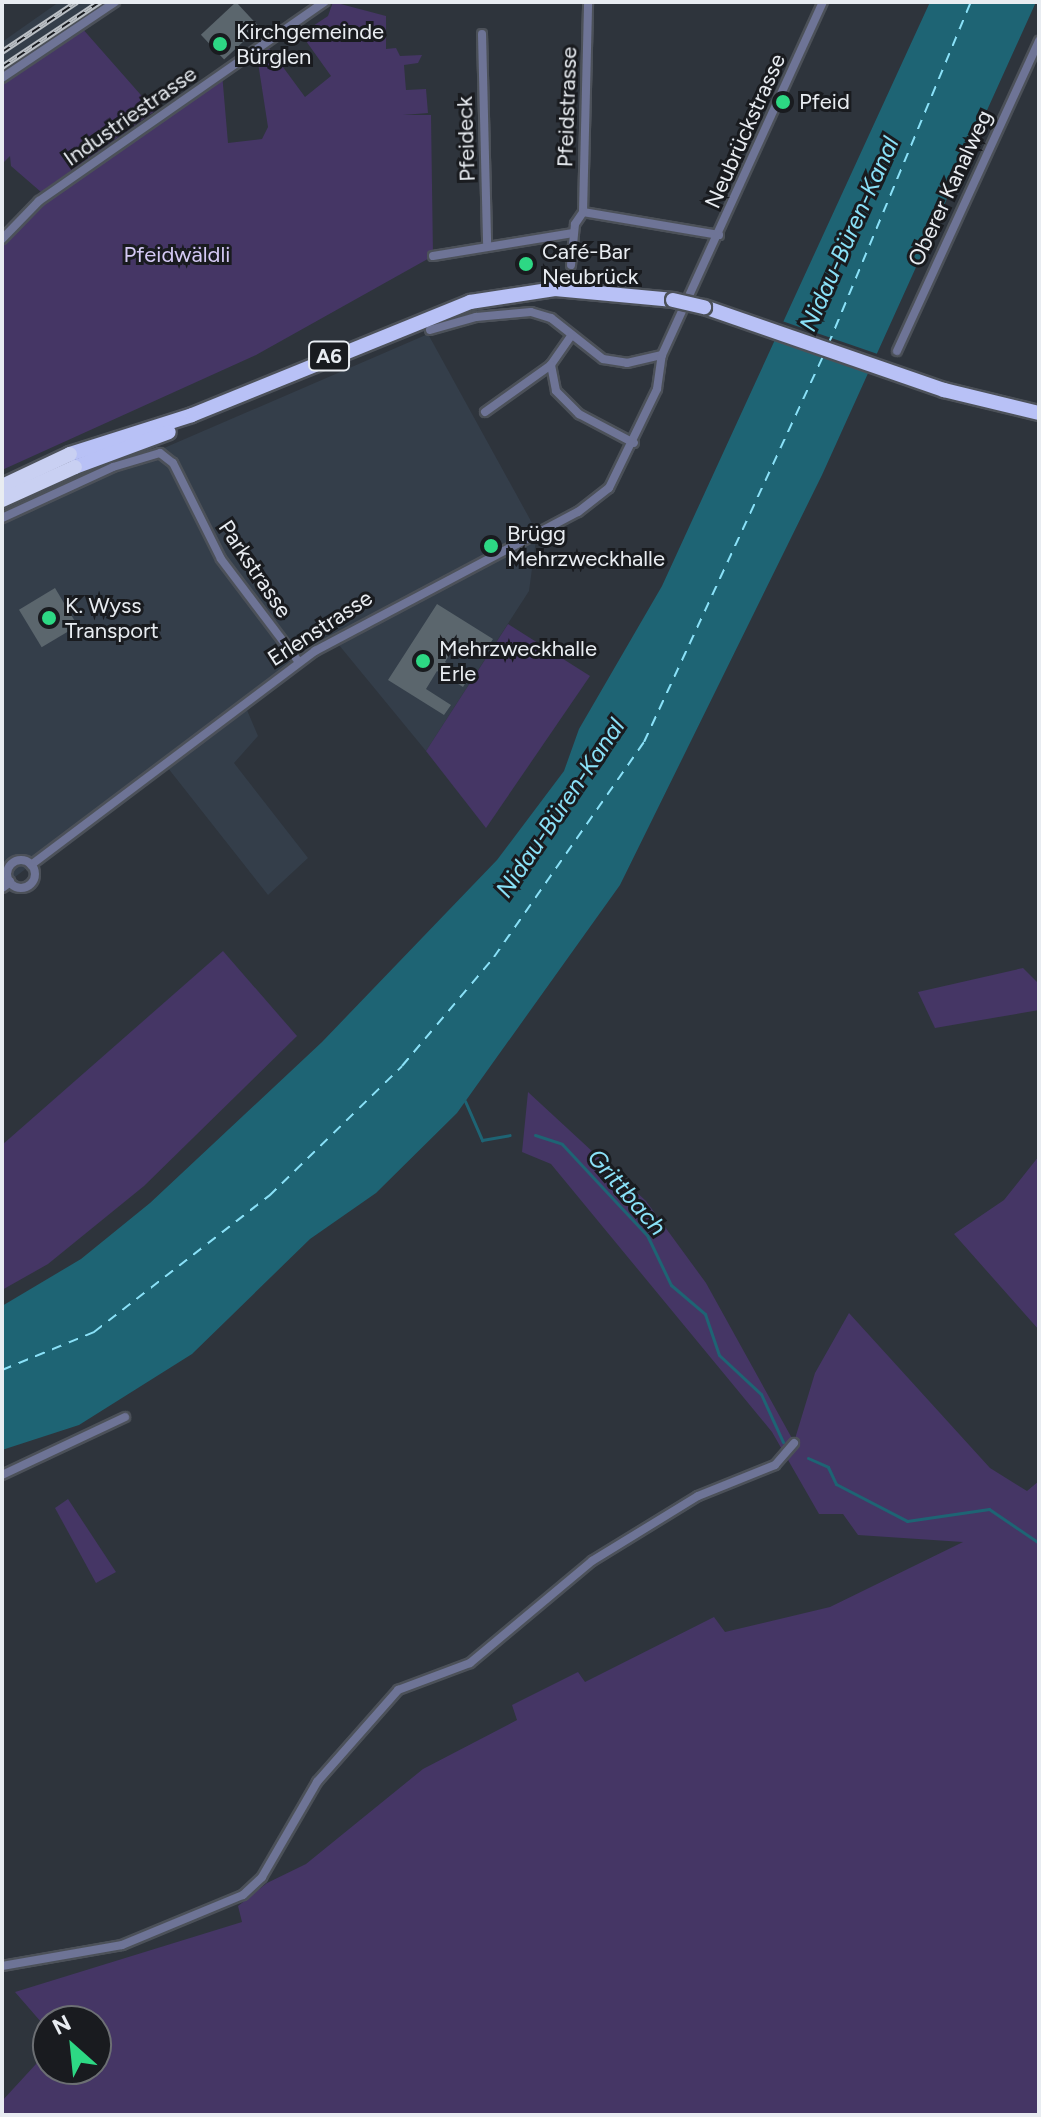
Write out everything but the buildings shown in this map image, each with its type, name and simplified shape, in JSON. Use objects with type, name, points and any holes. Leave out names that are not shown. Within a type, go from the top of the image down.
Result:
[{"type":"highway","name":"A6","points":[[2,486],[192,415],[445,309],[526,292],[596,292],[673,300],[704,307],[903,375],[1039,413]]},
{"type":"highway","name":"A6","points":[[2,500],[72,460]]},
{"type":"street","points":[[2,78],[115,2]]},
{"type":"street","name":"Industriestrasse","points":[[2,239],[39,201],[324,2]]},
{"type":"street","name":"Pfeidstrasse","points":[[583,212],[588,2]]},
{"type":"street","name":"Neubrückstrasse","points":[[583,212],[719,235],[823,2]]},
{"type":"street","name":"Pfeideck","points":[[482,34],[487,243]]},
{"type":"street","name":"Oberer Kanalweg","points":[[897,351],[1039,41]]},
{"type":"street","points":[[571,265],[573,233],[583,212]]},
{"type":"street","points":[[433,256],[487,243],[573,233]]},
{"type":"street","name":"Erlenstrasse","points":[[31,865],[299,662],[384,610],[588,505],[614,482],[661,381],[662,355],[719,235]]},
{"type":"street","points":[[430,330],[476,317],[531,312],[551,318],[591,354],[617,363],[662,355]]},
{"type":"street","points":[[485,412],[551,365],[571,336]]},
{"type":"street","points":[[551,365],[551,380],[569,404],[634,443]]},
{"type":"street","name":"Parkstrasse","points":[[2,518],[124,462],[160,453],[173,463],[221,559],[299,662]]},
{"type":"street","points":[[12,863],[31,865],[29,885],[6,884],[12,863]]},
{"type":"street","points":[[2,1475],[125,1417]]},
{"type":"street","points":[[2,1966],[122,1945],[243,1895],[262,1877],[317,1782],[398,1690],[470,1663],[592,1561],[698,1496],[789,1451]]},
{"type":"shaded area","points":[[59,2],[109,2],[2,77],[2,42]]},
{"type":"shaded area","points":[[428,334],[537,532],[529,591],[426,751],[334,639],[244,703],[258,736],[234,763],[308,858],[268,895],[164,763],[2,887],[2,518]]},
{"type":"green space","name":"Pfeidwäldli","points":[[333,2],[386,16],[386,49],[396,48],[400,56],[422,55],[418,63],[404,65],[406,90],[426,89],[428,113],[403,115],[431,115],[433,256],[256,355],[2,470],[2,239],[24,215],[222,73],[228,143],[262,139],[268,127],[257,56],[269,48],[305,97],[331,76],[301,34],[328,16]]},
{"type":"green space","points":[[81,27],[155,111],[41,192],[11,166],[10,156],[2,164],[2,80]]},
{"type":"green space","points":[[508,624],[590,676],[486,828],[426,751]]},
{"type":"green space","points":[[223,951],[297,1036],[144,1186],[48,1264],[2,1290],[2,1145]]},
{"type":"green space","points":[[1023,968],[1039,984],[1039,1010],[935,1028],[918,992]]},
{"type":"green space","points":[[528,1092],[646,1201],[706,1283],[794,1442],[815,1373],[849,1313],[990,1468],[1027,1491],[1039,1481],[1039,2115],[2,2115],[2,2101],[32,2068],[32,2085],[112,2085],[112,2005],[32,2005],[32,2012],[15,1992],[242,1922],[238,1906],[267,1883],[306,1864],[423,1769],[517,1720],[512,1705],[578,1672],[585,1682],[714,1617],[725,1632],[830,1607],[963,1542],[858,1535],[843,1514],[819,1514],[772,1432],[551,1164],[522,1152]]},
{"type":"green space","points":[[1039,1156],[1039,1330],[954,1234],[1004,1200]]},
{"type":"green space","points":[[68,1499],[116,1572],[96,1583],[55,1508]]},
{"type":"water","name":"Nidau-Büren-Kanal","points":[[930,2],[1036,2],[822,475],[620,885],[457,1113],[376,1193],[310,1239],[192,1354],[79,1425],[2,1450],[2,1306],[81,1259],[150,1203],[322,1042],[497,860],[564,771],[579,729],[662,586]]},
{"type":"pier","points":[[782,321],[881,355],[874,375],[775,341]]},
{"type":"waterway","points":[[465,1101],[482,1140],[510,1135]]},
{"type":"waterway","name":"Grittbach","points":[[535,1135],[562,1144],[647,1235],[671,1285],[705,1314],[719,1355],[761,1394],[783,1442]]},
{"type":"waterway","name":"Grittbach","points":[[808,1458],[828,1467],[836,1484],[907,1521],[989,1509],[1039,1543]]},
{"type":"ferry route","points":[[828,345],[971,2]]},
{"type":"ferry route","points":[[2,1370],[94,1332],[269,1196],[402,1066],[494,957],[644,742],[824,355]]},
{"type":"railway","points":[[2,52],[77,2]]},
{"type":"railway","points":[[2,67],[100,2]]},
{"type":"place","name":"Kirchgemeinde Bürglen","points":[[220,44]]},
{"type":"place","name":"Pfeid","points":[[783,102]]},
{"type":"place","name":"Café-Bar Neubrück","points":[[526,264]]},
{"type":"place","name":"Brügg Mehrzweckhalle","points":[[491,546]]},
{"type":"place","name":"K. Wyss Transport","points":[[49,618]]},
{"type":"place","name":"Mehrzweckhalle Erle","points":[[423,661]]}]
